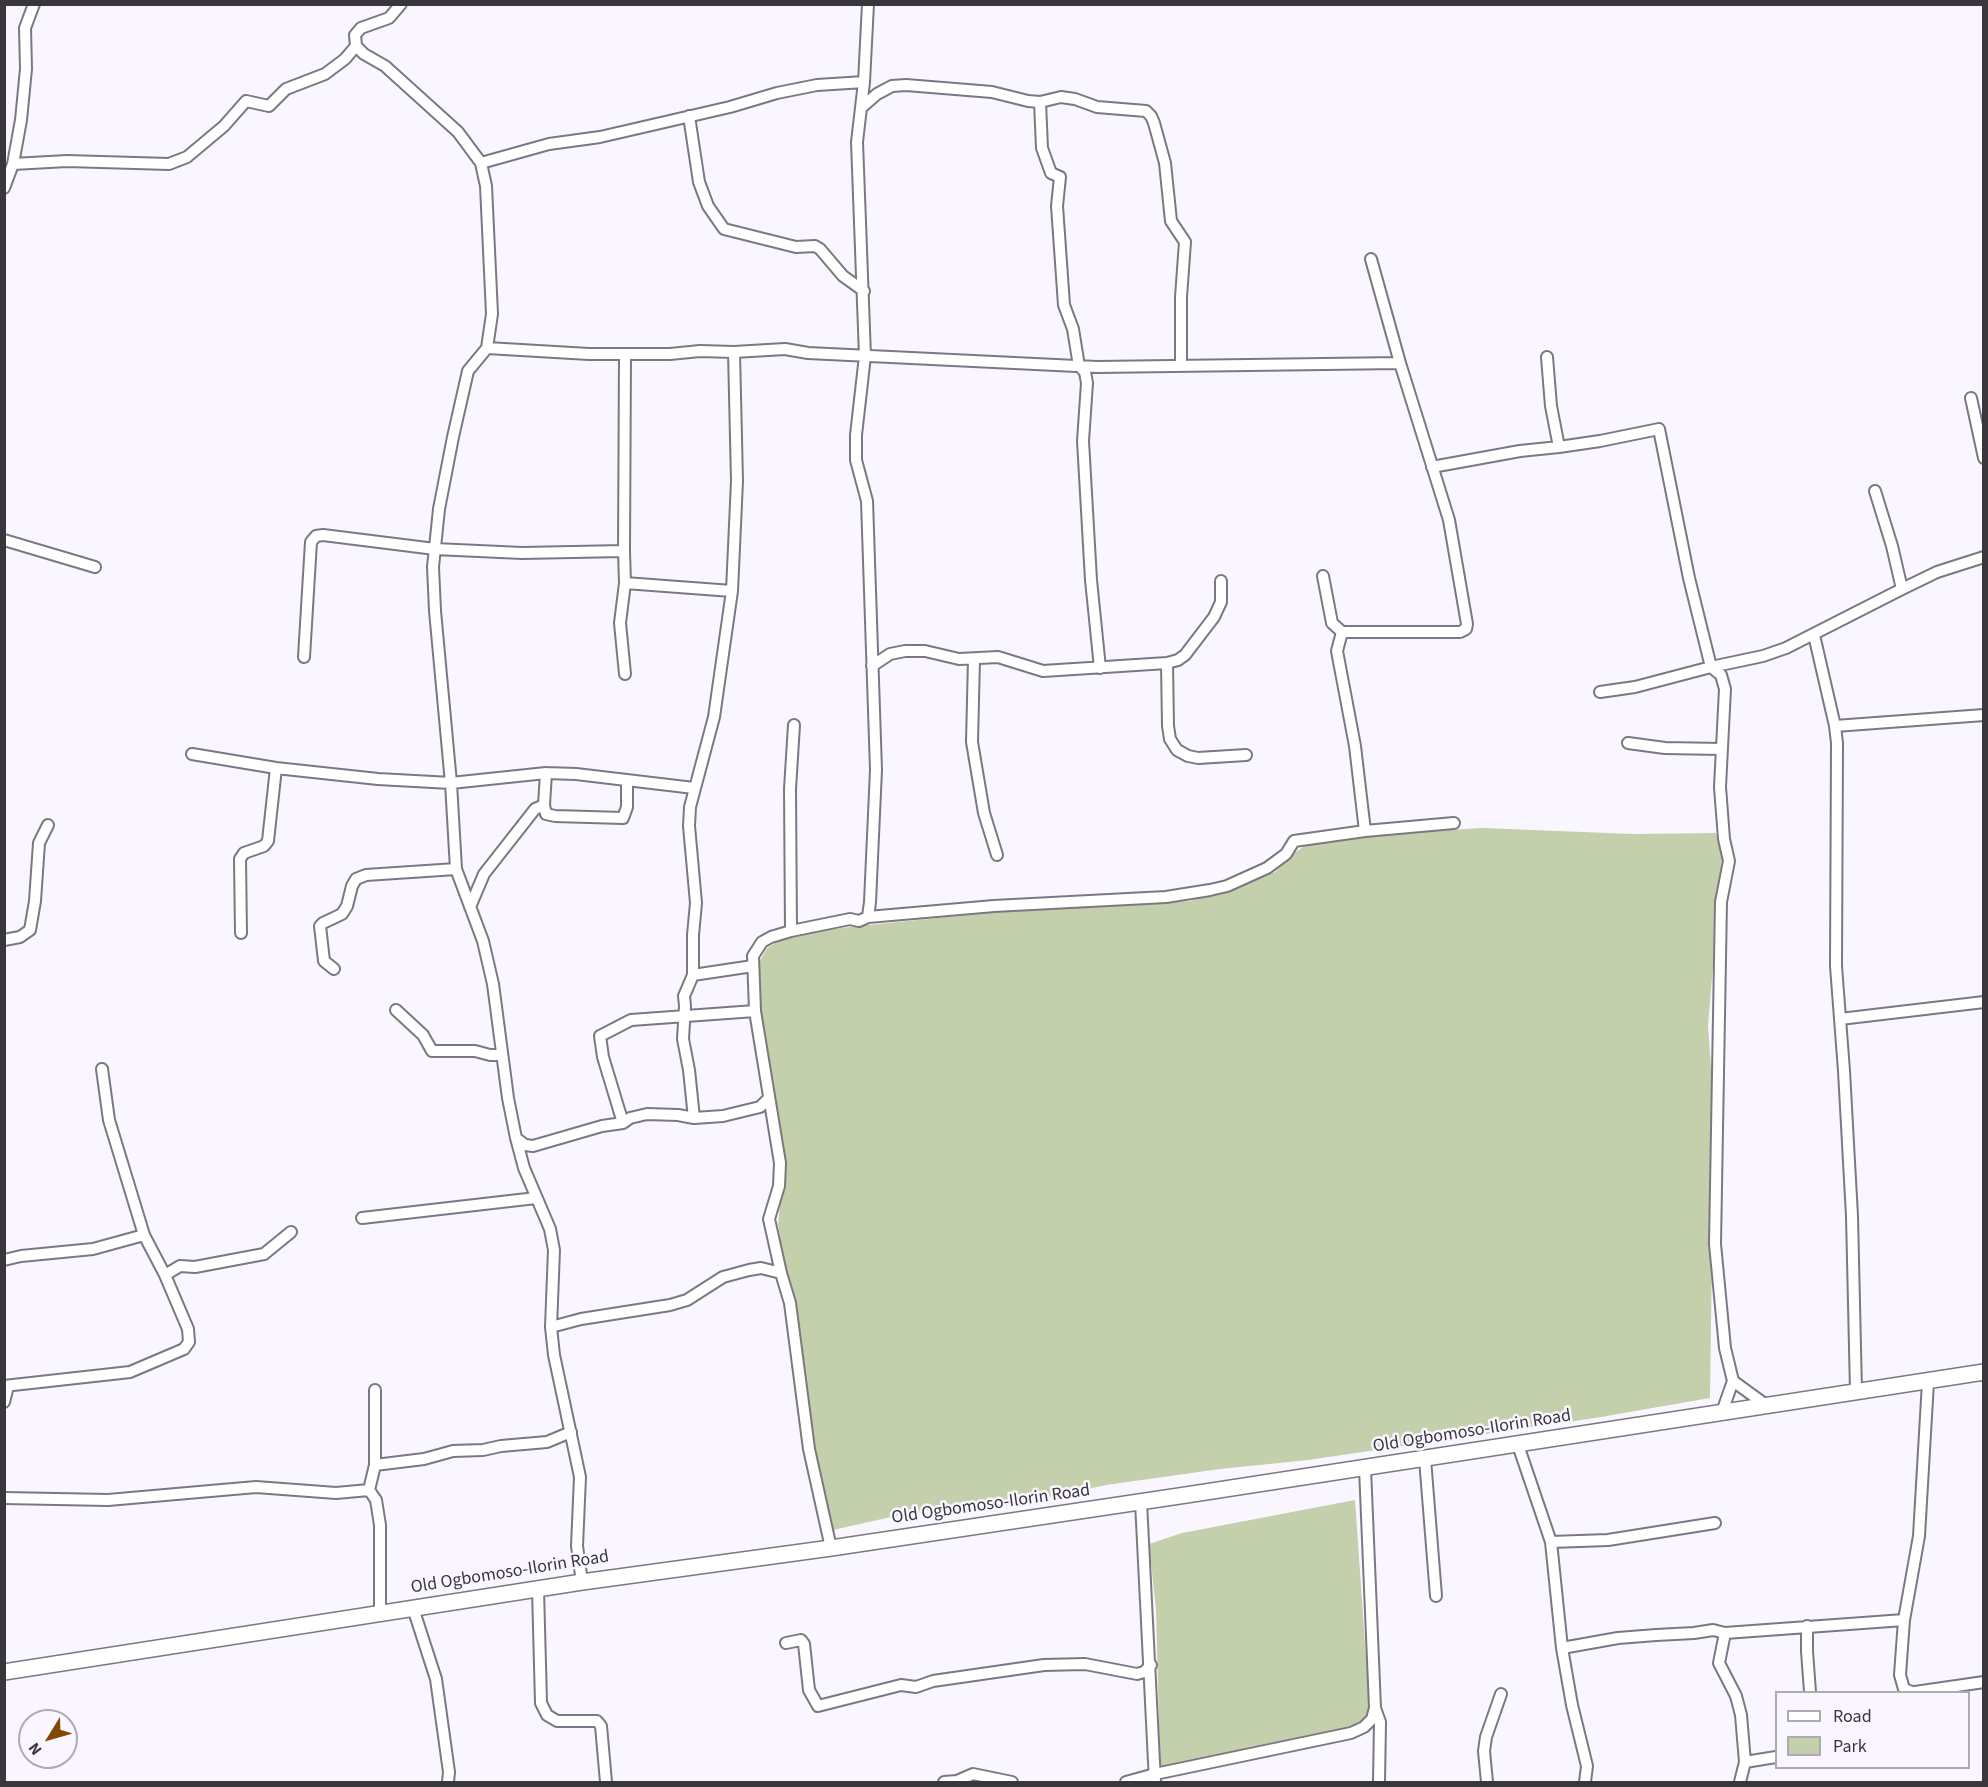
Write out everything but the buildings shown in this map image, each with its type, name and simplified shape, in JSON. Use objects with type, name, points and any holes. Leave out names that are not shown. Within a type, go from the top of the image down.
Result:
[{"type":"highway","name":"Old Ogbomoso-Ilorin Road","points":[[4,1672],[538,1588],[1141,1502],[1983,1372]]},
{"type":"street","points":[[4,188],[13,164],[21,120],[26,69],[25,28],[34,4]]},
{"type":"street","points":[[401,4],[388,18],[361,28],[356,35],[357,45],[364,54],[385,66],[458,132],[481,162],[486,186],[492,314],[487,348],[468,371],[464,384],[439,509],[433,567],[435,611],[451,783],[456,869],[483,941],[493,984],[508,1098],[516,1138],[524,1168],[550,1228],[554,1250],[551,1327],[554,1355],[581,1486],[577,1546],[582,1582]]},
{"type":"street","points":[[868,4],[864,82],[857,142],[865,356],[856,444],[860,480],[867,501],[876,770],[868,917]]},
{"type":"street","points":[[13,164],[68,161],[169,164],[186,158],[224,126],[246,101],[269,106],[286,89],[325,74],[345,59],[357,45]]},
{"type":"street","points":[[481,162],[549,144],[600,137],[816,85],[864,82]]},
{"type":"street","points":[[861,108],[877,94],[892,86],[906,84],[992,92],[1040,102],[1061,97],[1075,99],[1097,107],[1146,111],[1151,116],[1165,163],[1170,221],[1185,242],[1181,297],[1181,366]]},
{"type":"street","points":[[1040,102],[1042,148],[1051,172],[1060,177],[1057,206],[1064,304],[1073,329],[1079,366],[1085,372],[1087,383],[1083,441],[1091,580],[1100,668]]},
{"type":"street","points":[[688,116],[699,182],[708,206],[724,229],[796,247],[815,246],[843,276],[864,291]]},
{"type":"street","points":[[1323,576],[1332,622],[1341,632],[1460,632],[1466,630],[1467,624],[1449,520],[1400,363],[1371,259]]},
{"type":"street","points":[[487,348],[589,354],[670,354],[785,349],[808,353],[1079,366],[1400,363]]},
{"type":"street","points":[[694,1118],[683,1039],[684,996],[693,975],[696,903],[689,826],[694,788],[714,717],[732,591],[738,481],[734,352]]},
{"type":"street","points":[[625,354],[625,583],[620,623],[625,674]]},
{"type":"street","points":[[1547,357],[1551,406],[1559,447]]},
{"type":"street","points":[[1971,398],[1983,458]]},
{"type":"street","points":[[1432,467],[1520,451],[1600,441],[1659,429],[1689,578],[1711,667],[1721,675],[1725,688],[1720,787],[1724,839],[1729,861],[1721,902],[1715,1244],[1725,1348],[1733,1381],[1722,1412]]},
{"type":"street","points":[[1875,491],[1902,589]]},
{"type":"street","points":[[304,657],[311,542],[316,536],[435,549],[522,553],[624,551]]},
{"type":"street","points":[[4,540],[95,567]]},
{"type":"street","points":[[1600,692],[1635,687],[1763,656],[1786,648],[1937,572],[1983,557]]},
{"type":"street","points":[[872,666],[882,658],[905,651],[925,651],[974,659],[998,657],[1043,671],[1167,663],[1185,655],[1214,617],[1221,602],[1221,580]]},
{"type":"street","points":[[625,583],[732,591]]},
{"type":"street","points":[[1341,632],[1337,651],[1355,746],[1365,831]]},
{"type":"street","points":[[1814,635],[1837,743],[1836,966],[1851,1216],[1856,1391]]},
{"type":"street","points":[[974,659],[972,741],[984,813],[997,855]]},
{"type":"street","points":[[1167,663],[1168,726],[1170,739],[1177,750],[1198,758],[1246,755]]},
{"type":"street","points":[[1835,726],[1983,716]]},
{"type":"street","points":[[791,931],[790,789],[794,724]]},
{"type":"street","points":[[1628,743],[1665,748],[1722,749]]},
{"type":"street","points":[[192,754],[276,768],[378,779],[451,783],[546,773],[576,774],[694,788]]},
{"type":"street","points":[[241,933],[240,859],[244,853],[264,846],[268,841],[276,768]]},
{"type":"street","points":[[546,773],[544,805],[546,814],[555,816],[623,818],[627,807],[627,780]]},
{"type":"street","points":[[470,906],[484,874],[535,809],[544,805]]},
{"type":"street","points":[[831,1548],[809,1449],[790,1303],[769,1219],[779,1186],[780,1163],[755,1011],[753,956],[762,942],[791,931],[850,919],[859,921],[868,917],[1005,906],[1166,897],[1210,890],[1227,886],[1267,868],[1286,854],[1294,841],[1365,831],[1454,823]]},
{"type":"street","points":[[4,940],[20,938],[30,930],[35,901],[39,843],[48,825]]},
{"type":"street","points":[[334,969],[324,961],[320,926],[342,914],[356,879],[366,875],[456,869]]},
{"type":"street","points":[[693,975],[753,966]]},
{"type":"street","points":[[1840,1018],[1983,1002]]},
{"type":"street","points":[[396,1011],[423,1035],[432,1051],[475,1051],[502,1055]]},
{"type":"street","points":[[622,1123],[603,1057],[600,1036],[631,1020],[755,1011]]},
{"type":"street","points":[[4,1402],[6,1386],[130,1372],[184,1349],[189,1342],[188,1329],[165,1275],[144,1235],[109,1120],[102,1068]]},
{"type":"street","points":[[516,1138],[525,1145],[533,1146],[602,1126],[622,1123],[630,1118],[646,1114],[694,1118],[723,1116],[760,1107],[769,1098]]},
{"type":"street","points":[[362,1218],[536,1197]]},
{"type":"street","points":[[165,1275],[180,1266],[195,1267],[264,1254],[291,1232]]},
{"type":"street","points":[[4,1260],[21,1256],[93,1249],[144,1235]]},
{"type":"street","points":[[551,1327],[581,1319],[670,1305],[687,1300],[723,1277],[743,1271],[761,1268],[781,1273]]},
{"type":"street","points":[[1733,1381],[1766,1405]]},
{"type":"street","points":[[1911,1691],[1904,1689],[1900,1675],[1904,1620],[1918,1536],[1928,1382]]},
{"type":"street","points":[[375,1390],[375,1465],[369,1490],[376,1500],[380,1525],[380,1613]]},
{"type":"street","points":[[375,1465],[424,1459],[453,1450],[483,1450],[548,1442],[571,1432]]},
{"type":"street","points":[[1518,1445],[1551,1542],[1562,1647],[1572,1705],[1585,1758],[1585,1782]]},
{"type":"street","points":[[1425,1459],[1436,1596]]},
{"type":"street","points":[[1365,1468],[1375,1708],[1380,1722],[1379,1782]]},
{"type":"street","points":[[4,1498],[108,1500],[256,1487],[336,1493],[369,1490]]},
{"type":"street","points":[[1141,1502],[1155,1778]]},
{"type":"street","points":[[1551,1542],[1608,1540],[1715,1523]]},
{"type":"street","points":[[538,1588],[542,1703],[547,1715],[557,1721],[597,1721],[601,1726],[606,1782]]},
{"type":"street","points":[[413,1608],[436,1679],[449,1773],[447,1782]]},
{"type":"street","points":[[1562,1647],[1618,1638],[1713,1630],[1725,1632],[1904,1620]]},
{"type":"street","points":[[1808,1626],[1810,1691]]},
{"type":"street","points":[[1725,1632],[1719,1663],[1736,1696],[1741,1715],[1745,1762],[1740,1782]]},
{"type":"street","points":[[786,1643],[801,1640],[804,1644],[809,1690],[818,1706],[901,1685],[916,1687],[933,1680],[1044,1665],[1085,1664],[1137,1674],[1144,1672],[1151,1665]]},
{"type":"street","points":[[1921,1691],[1983,1682]]},
{"type":"street","points":[[1487,1782],[1484,1751],[1486,1737],[1501,1694]]},
{"type":"street","points":[[1126,1782],[1155,1778],[1351,1733],[1364,1727],[1372,1719],[1375,1708]]},
{"type":"street","points":[[1745,1762],[1775,1757]]},
{"type":"street","points":[[944,1782],[973,1774],[1012,1782]]},
{"type":"green space","points":[[1483,828],[1633,834],[1716,833],[1722,856],[1708,1026],[1712,1082],[1713,1179],[1710,1398],[1595,1418],[1308,1460],[1220,1469],[1106,1485],[1032,1501],[913,1512],[833,1530],[822,1486],[778,1224],[784,1168],[760,1015],[759,962],[767,948],[787,936],[849,927],[1027,909],[1191,901],[1275,872],[1293,854],[1310,842],[1379,834]]},
{"type":"green space","points":[[1355,1500],[1366,1658],[1372,1697],[1369,1712],[1359,1724],[1341,1731],[1168,1768],[1160,1766],[1156,1610],[1149,1544],[1182,1533]]}]
